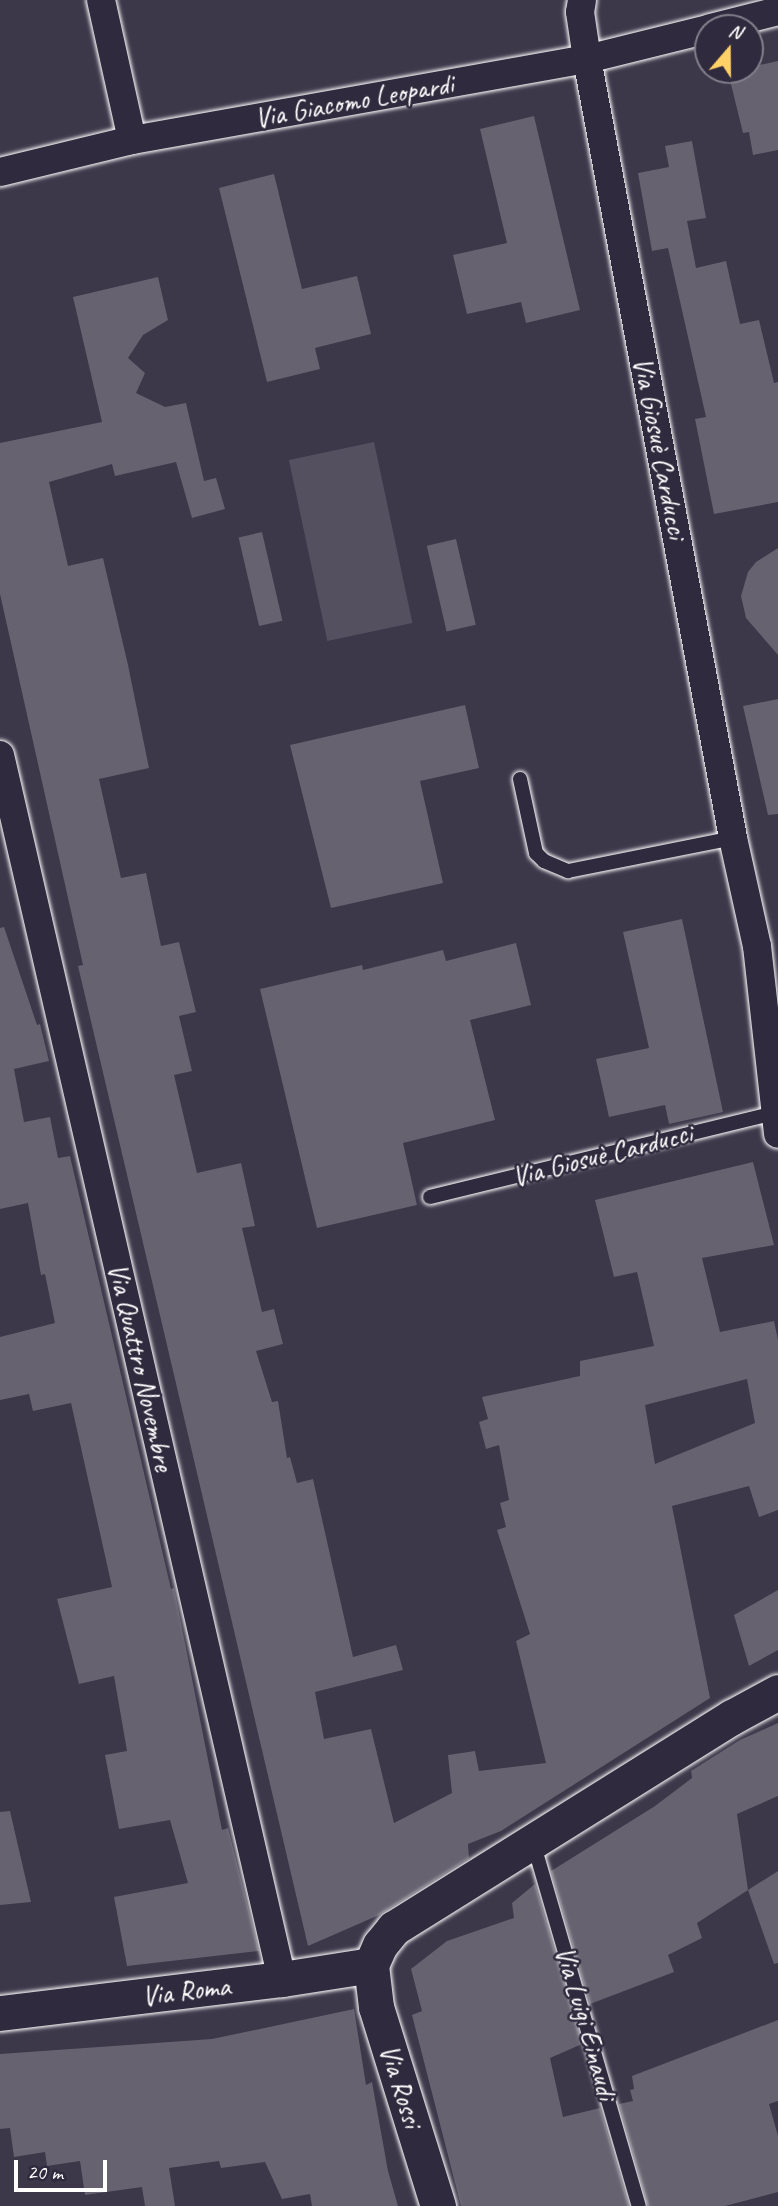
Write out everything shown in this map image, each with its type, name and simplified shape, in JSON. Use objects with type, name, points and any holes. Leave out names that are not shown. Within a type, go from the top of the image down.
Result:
[{"type":"street","points":[[101,0],[132,140]]},
{"type":"street","name":"Via Giosuè Carducci","points":[[582,0],[580,12],[587,59],[733,838],[757,946],[776,1123]]},
{"type":"street","name":"Via Giacomo Leopardi","points":[[0,172],[132,140],[587,59],[694,32]]},
{"type":"street","name":"Via Quattro Novembre","points":[[0,755],[282,1979]]},
{"type":"street","points":[[371,1965],[380,1945],[394,1927],[778,1692]]},
{"type":"street","name":"Via Roma","points":[[0,2013],[282,1979],[371,1965]]},
{"type":"street","name":"Via Rossi","points":[[371,1965],[376,2007],[438,2206]]},
{"type":"lane","points":[[520,779],[536,853],[544,861],[568,871],[733,838]]},
{"type":"lane","name":"Via Giosuè Carducci","points":[[430,1197],[776,1123]]},
{"type":"lane","name":"Via Luigi Einaudi","points":[[533,1840],[639,2206]]},
{"type":"shaded area","points":[[374,442],[412,623],[327,641],[289,460]]},
{"type":"building","points":[[778,61],[778,150],[753,155],[749,132],[743,133],[731,84],[764,84],[764,64]]},
{"type":"building","points":[[534,116],[580,310],[526,323],[521,302],[467,314],[453,255],[507,243],[480,129]]},
{"type":"building","points":[[692,141],[706,218],[687,221],[696,268],[726,261],[740,324],[759,320],[774,383],[778,382],[778,502],[714,514],[695,419],[706,417],[668,248],[652,251],[638,173],[669,167],[665,146]]},
{"type":"building","points":[[274,174],[302,289],[357,276],[371,334],[315,348],[320,369],[267,382],[219,188]]},
{"type":"building","points":[[158,277],[168,320],[143,335],[128,358],[145,373],[136,393],[165,407],[186,403],[204,481],[216,478],[225,509],[192,518],[176,462],[115,476],[112,464],[49,482],[68,566],[103,558],[128,665],[149,768],[99,779],[121,878],[146,873],[161,946],[179,942],[196,1012],[179,1016],[192,1071],[174,1075],[197,1173],[241,1163],[255,1226],[242,1228],[262,1312],[274,1309],[283,1344],[256,1351],[272,1402],[278,1401],[287,1458],[290,1457],[297,1483],[313,1479],[353,1657],[396,1645],[403,1670],[315,1692],[324,1739],[371,1729],[394,1823],[452,1793],[448,1755],[475,1751],[479,1771],[546,1763],[516,1641],[530,1634],[497,1530],[506,1527],[500,1503],[509,1500],[499,1445],[486,1449],[479,1422],[488,1419],[482,1397],[580,1376],[580,1361],[654,1346],[637,1272],[614,1277],[595,1200],[753,1162],[774,1245],[702,1258],[720,1332],[774,1321],[778,1340],[778,1510],[759,1517],[749,1486],[672,1506],[710,1698],[501,1831],[468,1844],[469,1858],[379,1915],[308,1946],[78,966],[83,965],[0,594],[0,443],[102,422],[73,297]],"holes":[[[747,1379],[755,1423],[655,1464],[645,1405]]]},
{"type":"building","points":[[262,532],[282,621],[259,626],[239,537]]},
{"type":"building","points":[[456,539],[476,625],[447,631],[427,546]]},
{"type":"building","points":[[778,548],[778,655],[746,618],[741,596],[748,572],[756,562]]},
{"type":"building","points":[[778,699],[778,814],[768,815],[743,706]]},
{"type":"building","points":[[465,705],[479,768],[420,781],[443,883],[331,908],[290,745]]},
{"type":"building","points":[[682,919],[723,1112],[669,1124],[665,1105],[609,1117],[596,1059],[649,1048],[623,932]]},
{"type":"building","points":[[4,927],[37,1025],[40,1024],[49,1061],[14,1069],[24,1122],[50,1117],[58,1158],[70,1156],[171,1589],[174,1588],[222,1830],[228,1828],[259,1951],[127,1966],[114,1897],[188,1883],[170,1820],[119,1829],[105,1755],[127,1751],[114,1676],[79,1684],[57,1599],[112,1587],[71,1403],[33,1411],[29,1394],[0,1400],[0,1337],[55,1323],[45,1274],[41,1275],[28,1203],[0,1209],[0,928]]},
{"type":"building","points":[[516,943],[531,1005],[470,1020],[495,1120],[403,1143],[417,1205],[317,1228],[260,989],[362,965],[363,970],[443,950],[446,961]]},
{"type":"building","points":[[778,1590],[778,1650],[749,1666],[734,1615]]},
{"type":"building","points":[[778,1723],[778,1796],[737,1814],[748,1890],[697,1923],[702,1938],[668,1955],[674,1972],[590,2004],[551,1871],[655,1806],[692,1778],[691,1771],[740,1740]]},
{"type":"building","points":[[10,1811],[31,1902],[0,1905],[0,1812]]},
{"type":"building","points":[[778,1871],[778,1963],[774,1964],[748,1890]]},
{"type":"building","points":[[535,1884],[582,2044],[550,2058],[563,2117],[600,2108],[629,2206],[461,2206],[412,2015],[422,2011],[411,1969],[447,1941],[514,1918],[512,1903]]},
{"type":"building","points":[[354,2009],[366,2085],[372,2082],[388,2171],[398,2206],[312,2206],[310,2194],[282,2199],[265,2162],[221,2168],[219,2161],[169,2168],[175,2206],[145,2206],[142,2187],[85,2195],[80,2161],[47,2166],[45,2152],[14,2157],[10,2128],[0,2129],[0,2054],[212,2039]]},
{"type":"building","points":[[778,2020],[778,2101],[769,2104],[778,2136],[778,2192],[725,2206],[648,2206],[619,2104],[633,2101],[630,2090],[634,2089],[632,2076]]}]
